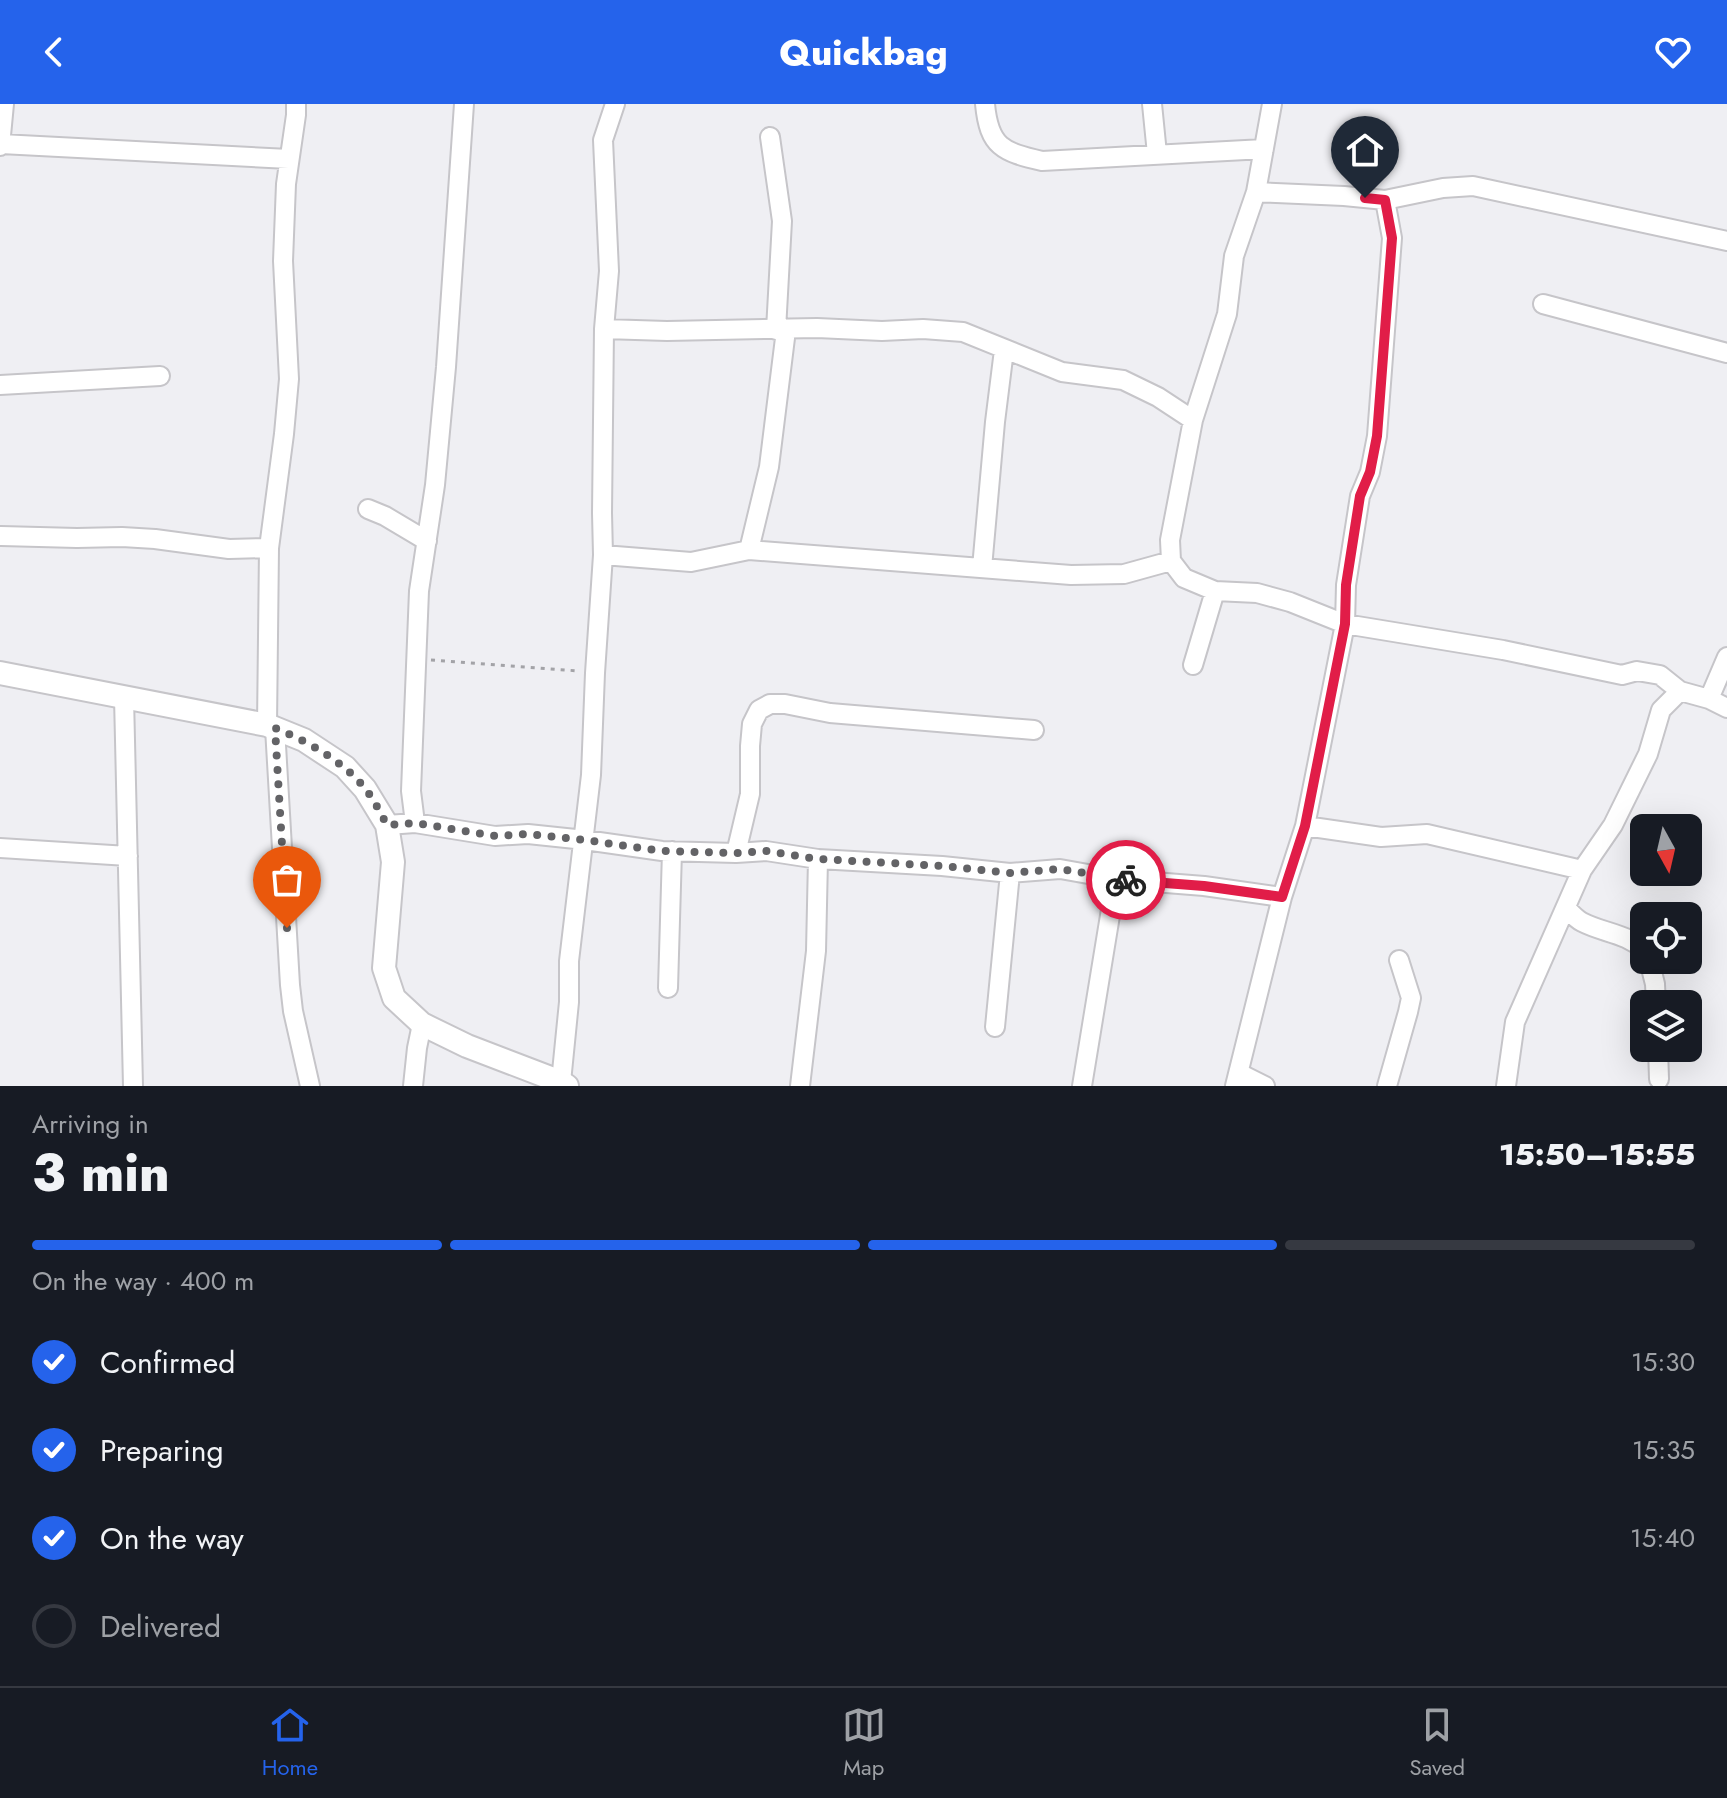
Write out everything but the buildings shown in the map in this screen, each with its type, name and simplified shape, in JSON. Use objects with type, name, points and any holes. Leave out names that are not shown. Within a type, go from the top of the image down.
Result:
[{"type":"street","points":[[4,104],[0,145],[289,159]]},
{"type":"street","points":[[296,104],[286,184],[283,261],[289,379],[269,548],[271,726],[290,985],[310,1086]]},
{"type":"street","points":[[415,823],[411,791],[419,591],[435,485],[446,367],[464,104]]},
{"type":"street","points":[[0,673],[271,726],[304,740],[345,767],[365,789],[387,825],[393,862],[384,968],[394,998],[422,1024],[467,1046],[564,1084],[569,961],[591,775],[603,555],[604,329],[609,271],[603,140],[615,104]]},
{"type":"street","points":[[985,104],[993,139],[1011,154],[1042,161],[1264,149]]},
{"type":"street","points":[[1152,104],[1157,154]]},
{"type":"street","points":[[1272,104],[1256,192],[1234,256],[1227,314],[1193,420],[1170,540],[1171,561],[1184,578],[1215,591],[1257,593],[1290,602],[1345,624],[1503,650],[1622,675],[1637,671],[1660,675],[1680,691],[1727,708]]},
{"type":"street","points":[[749,550],[769,467],[781,330],[782,221],[770,137]]},
{"type":"street","points":[[1256,192],[1385,200],[1443,188],[1473,186],[1727,241]]},
{"type":"street","points":[[1265,1086],[1237,1079],[1282,897],[1305,826],[1345,624],[1352,536],[1360,496],[1370,472],[1379,410],[1392,238],[1385,200]]},
{"type":"street","points":[[1543,304],[1727,353]]},
{"type":"street","points":[[604,329],[817,328],[963,332],[1062,372],[1123,380],[1158,397],[1193,420]]},
{"type":"street","points":[[982,568],[1004,350]]},
{"type":"street","points":[[0,385],[160,376]]},
{"type":"street","points":[[368,509],[427,541]]},
{"type":"street","points":[[1,536],[122,537],[229,549],[269,548]]},
{"type":"street","points":[[603,555],[691,562],[749,550],[1071,575],[1124,574],[1171,561]]},
{"type":"street","points":[[1193,665],[1215,591]]},
{"type":"street","points":[[1709,699],[1727,657]]},
{"type":"street","points":[[1506,1086],[1515,1022],[1582,870],[1613,825],[1648,754],[1661,710],[1680,691]]},
{"type":"street","points":[[124,697],[133,1086]]},
{"type":"street","points":[[736,853],[750,794],[752,724],[759,710],[770,704],[830,713],[1034,730]]},
{"type":"street","points":[[387,825],[415,823],[495,836],[528,834],[662,851],[766,851],[818,859],[1010,873],[1060,869],[1116,879],[1204,886],[1282,897]]},
{"type":"street","points":[[1305,826],[1381,837],[1427,834],[1582,870]]},
{"type":"street","points":[[0,848],[128,856]]},
{"type":"street","points":[[668,988],[672,851]]},
{"type":"street","points":[[800,1086],[816,951],[818,859]]},
{"type":"street","points":[[995,1027],[1010,873]]},
{"type":"street","points":[[1082,1086],[1116,879]]},
{"type":"street","points":[[1566,908],[1581,921],[1630,940]]},
{"type":"street","points":[[1387,1086],[1411,998],[1399,960]]},
{"type":"street","points":[[413,1086],[422,1024]]},
{"type":"street","points":[[1658,1062],[1659,1079]]},
{"type":"path","points":[[416,659],[595,673]]},
{"type":"way so far","points":[[287,928],[275,728],[304,740],[345,767],[365,789],[387,825],[415,823],[495,836],[528,834],[662,851],[766,851],[818,859],[1010,873],[1060,869],[1126,880]]},
{"type":"route","points":[[1126,880],[1204,886],[1282,897],[1305,826],[1345,624],[1352,536],[1377,436],[1392,238],[1385,200],[1365,198]]}]
